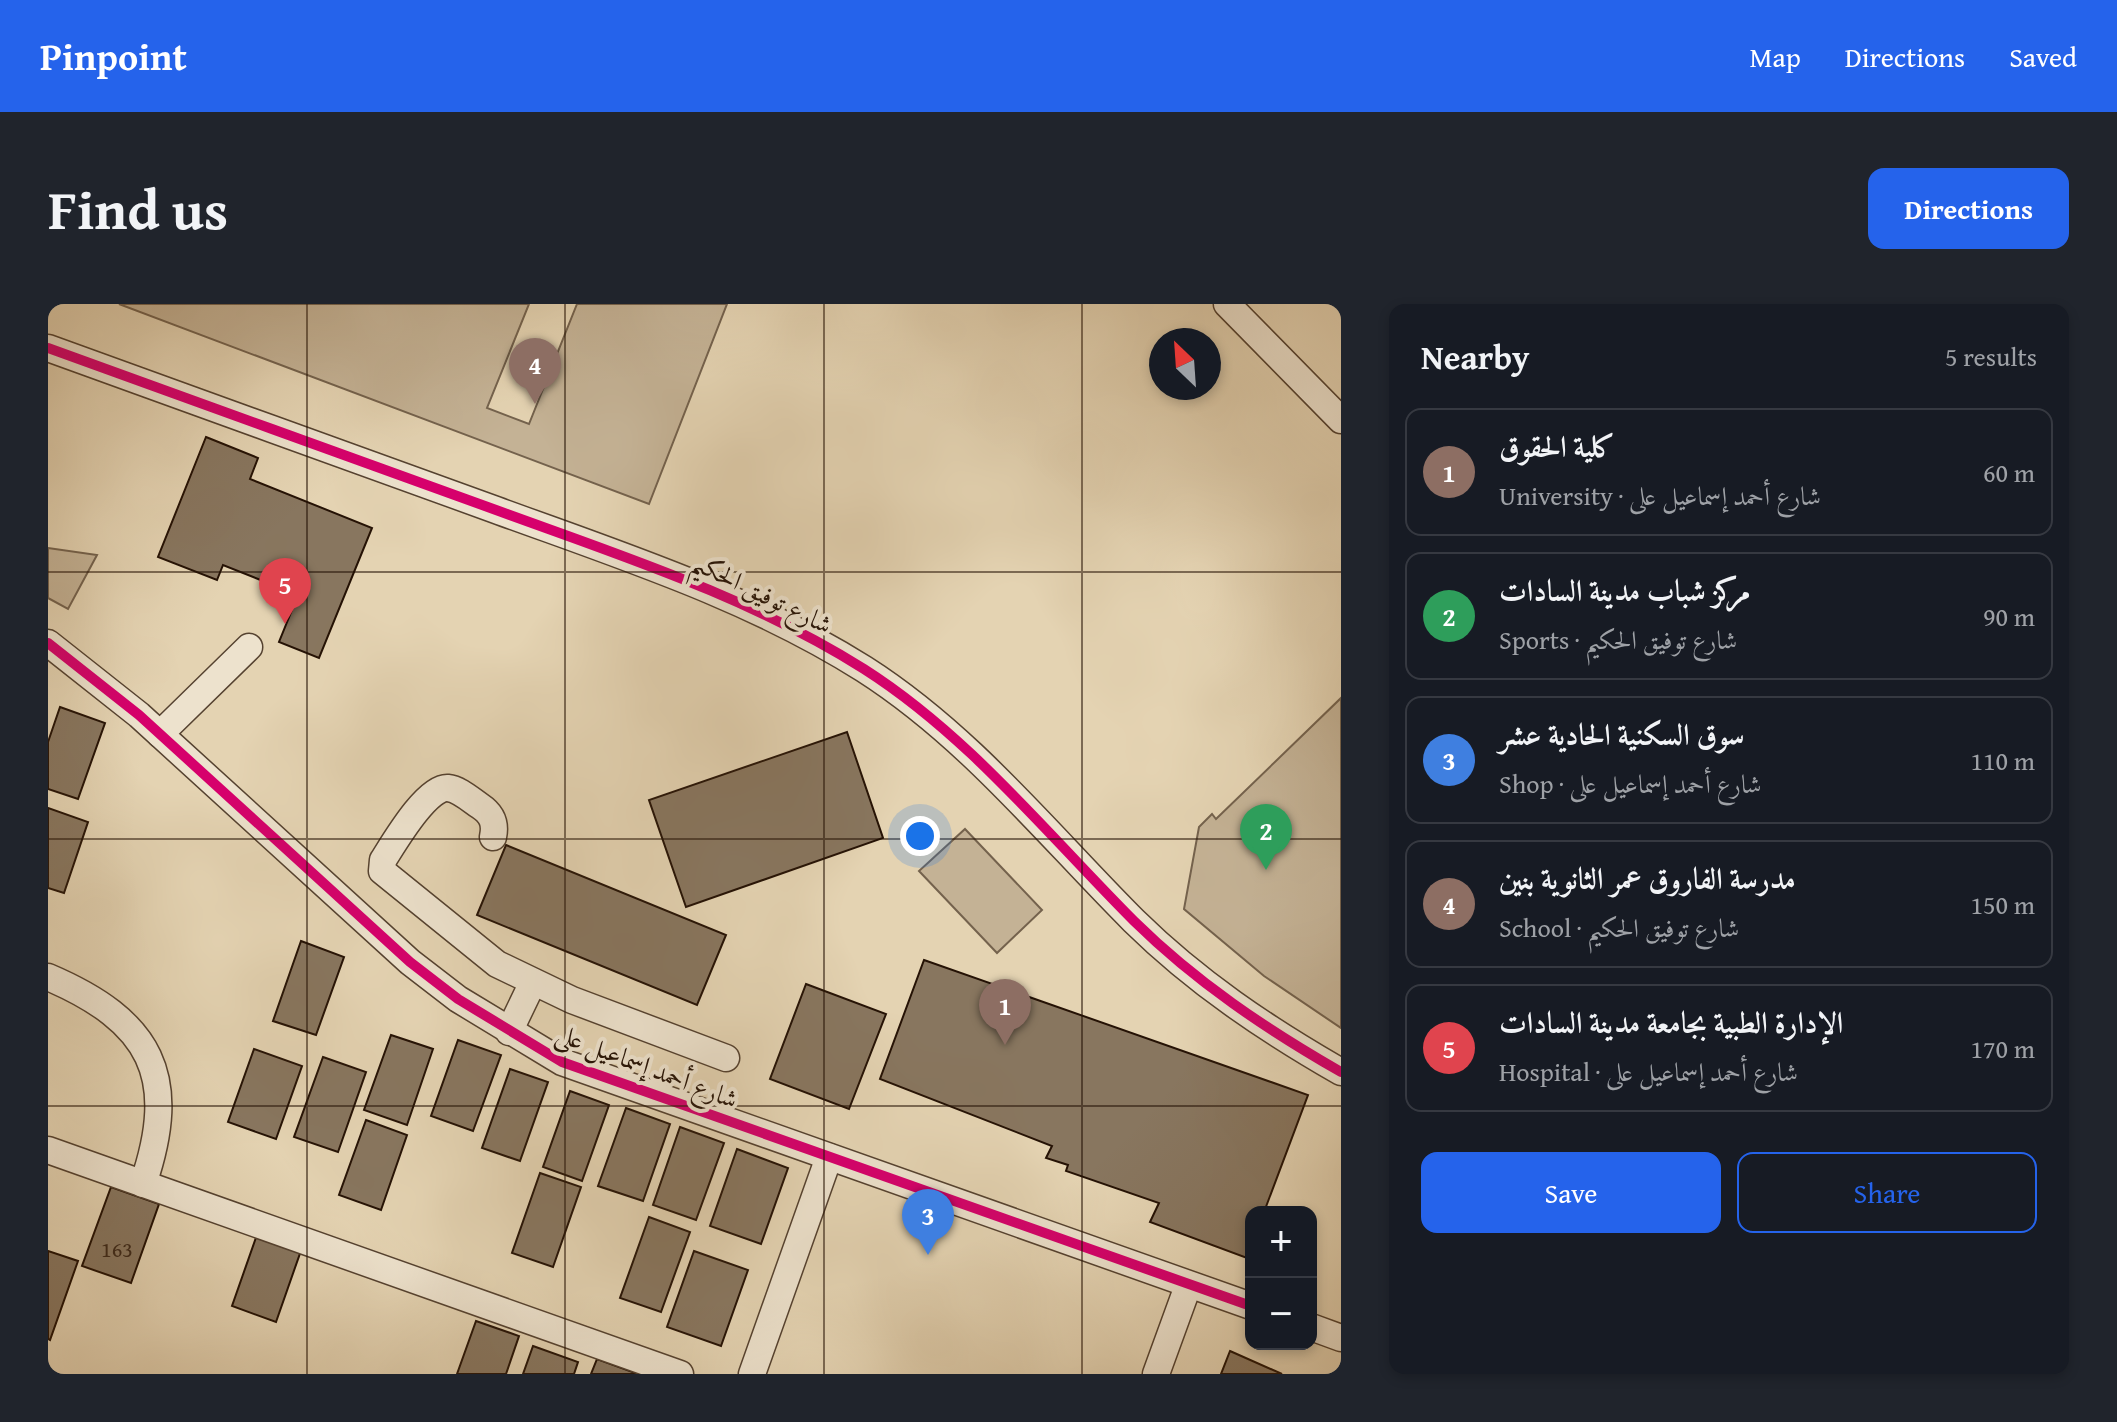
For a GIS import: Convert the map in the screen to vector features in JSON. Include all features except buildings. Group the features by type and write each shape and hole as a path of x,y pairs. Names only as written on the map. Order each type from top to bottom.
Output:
{"street":[{"path":"1227,304 1341,420"},
{"name":"شارع توفيق الحكيم","path":"48,348 685,578 790,626 864,669 940,724 1135,922 1189,969 1234,1008 1341,1072"},
{"name":"شارع أحمد إسماعيل على","path":"48,643 106,685 387,943 458,999 562,1062 1245,1304"},
{"path":"160,734 249,647"},
{"path":"493,837 494,822 485,809 453,789 441,788 430,795 381,867 385,875 497,964 533,982 726,1058"},
{"path":"48,977 107,1006 123,1020 147,1055 159,1097 160,1118 143,1184"},
{"path":"509,1032 533,982"},
{"path":"48,1150 680,1374"},
{"path":"752,1374 829,1157"},
{"path":"1156,1374 1188,1286"},
{"path":"1317,1329 1341,1338"}],"shaded area":[{"path":"119,304 529,304 487,408 529,424 577,304 727,304 649,504"},
{"path":"48,548 97,555 68,609 48,598"},
{"path":"1341,698 1341,1028 1264,976 1184,909 1199,827 1212,814 1216,819"},
{"path":"965,829 1042,910 997,953 919,871"}],"cycle path":[{"path":"48,348 638,562 731,599 821,643 902,695 973,755 1134,921 1182,964 1259,1021 1341,1072"},
{"path":"48,643 139,715 410,962 458,999 562,1062 1245,1304"}],"place":[{"name":"مدرسة الفاروق عمر الثانوية بنين","path":"535,404"},
{"name":"الإدارة الطبية بجامعة مدينة السادات","path":"285,624"},
{"name":"مركز شباب مدينة السادات","path":"1266,870"},
{"name":"كلية الحقوق","path":"1005,1045"},
{"name":"سوق السكنية الحادية عشر","path":"928,1255"}]}
